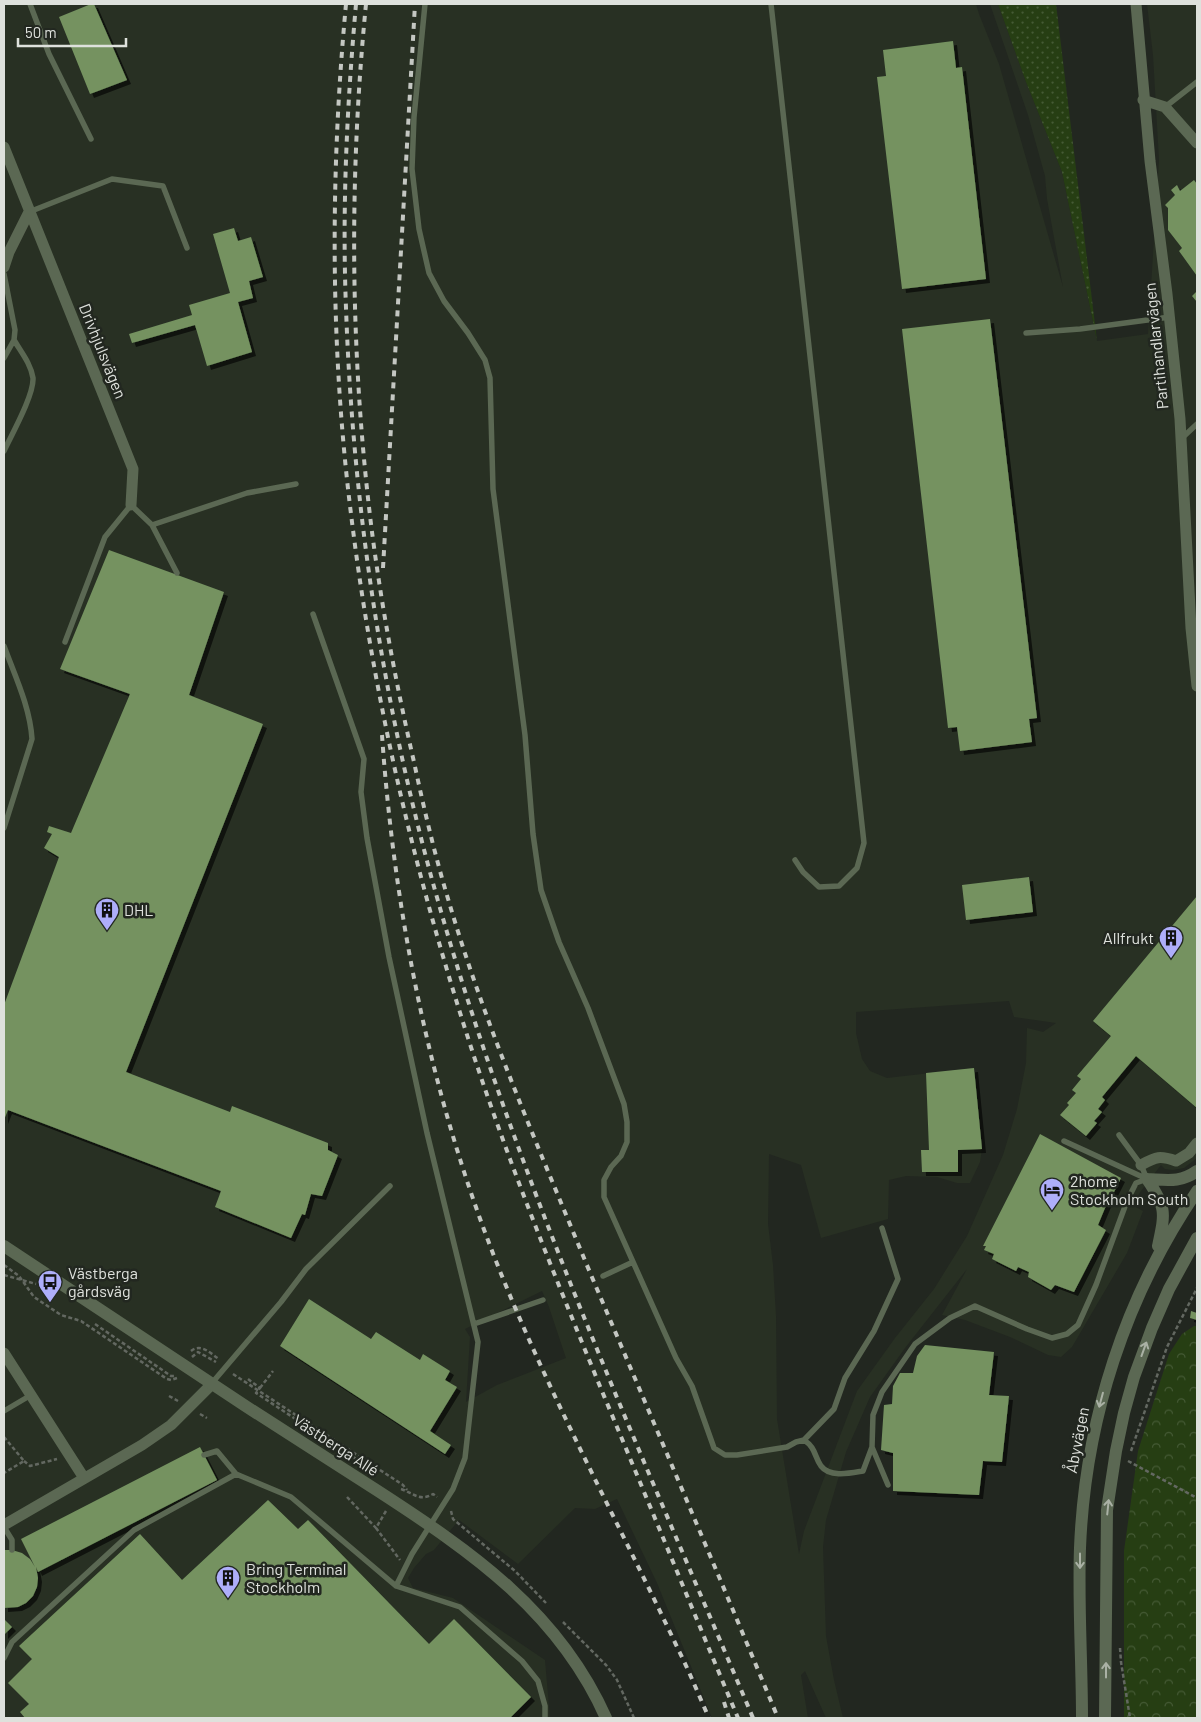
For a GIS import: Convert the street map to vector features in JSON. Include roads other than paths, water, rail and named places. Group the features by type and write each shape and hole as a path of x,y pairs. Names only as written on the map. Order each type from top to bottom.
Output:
{"street":[{"name":"Partihandlarvägen","path":"1136,4 1144,100 1170,317 1181,439 1191,628 1197,686"},
{"path":"1144,100 1165,107 1197,143"},
{"name":"Drivhjulsvägen","path":"4,147 133,469 131,505"},
{"path":"4,267 6,251 29,212"},
{"path":"1141,1165 1156,1157 1165,1157 1176,1161 1189,1153 1197,1142"},
{"path":"1147,1179 1173,1181 1183,1179 1197,1171"},
{"path":"1147,1179 1162,1202 1164,1211 1156,1260"},
{"name":"Åbyvägen","path":"1082,1718 1080,1548 1085,1483 1097,1416 1120,1336 1166,1240 1197,1191"},
{"path":"1106,1718 1108,1510 1116,1451 1134,1377 1152,1328 1169,1289 1197,1238"},
{"name":"Västberga Allé","path":"4,1246 212,1384 429,1524 500,1578 541,1618 580,1671 606,1718"},
{"path":"4,1353 84,1478"},
{"path":"4,1526 171,1425 212,1384"}],"lane":[{"path":"30,4 49,54 91,139"},
{"path":"425,4 414,117 412,169 419,229 429,273 444,301 485,360 490,378 493,489 525,735 533,834 540,890 559,942 588,1008 624,1104 627,1122 627,1142 621,1156 611,1167 604,1180 604,1197 676,1358 692,1386 714,1448 725,1455 736,1455 787,1447 804,1440 834,1409 845,1378 874,1331 898,1280 882,1228"},
{"path":"771,4 864,843 857,868 839,886 819,887 803,872 795,860"},
{"path":"1165,107 1197,82"},
{"path":"29,212 112,179 163,186 187,248"},
{"path":"4,274 15,330 14,340 4,358"},
{"path":"1026,334 1170,317"},
{"path":"4,451 32,389 33,378 29,364 14,340"},
{"path":"1181,439 1197,424"},
{"path":"152,525 247,493 296,484"},
{"path":"65,642 105,537 131,505 152,525 177,573"},
{"path":"313,614 364,759 362,801 389,957 427,1134 478,1342 465,1458 453,1489 429,1524 396,1586"},
{"path":"4,646 27,708 32,739 4,828"},
{"path":"1118,1135 1141,1165 1147,1179"},
{"path":"1064,1141 1147,1179"},
{"path":"804,1440 812,1445 822,1467 833,1472 845,1474 863,1471 872,1447 873,1415 882,1392 915,1344 950,1318 975,1306 1052,1338 1067,1334 1078,1324 1092,1293 1126,1201 1136,1183 1147,1179"},
{"path":"212,1384 281,1302 306,1269 390,1186"},
{"path":"603,1276 633,1262"},
{"path":"474,1324 544,1300"},
{"path":"4,1411 31,1395"},
{"path":"872,1447 888,1485"},
{"path":"204,1455 217,1451 236,1474 291,1497 396,1586 460,1607 522,1661 538,1681 545,1706 546,1718"},
{"path":"4,1658 12,1642 134,1530 236,1474"},
{"path":"4,1526 12,1540 12,1550"}],"railway":[{"path":"346,4 337,133 335,198 336,328 340,393 352,522 361,585 383,711 410,835 443,958 477,1067 529,1209 604,1396 738,1718"},
{"path":"356,4 350,80 345,194 345,270 350,384 364,536 375,611 387,686 420,835 472,1012 506,1114 544,1216 584,1318 753,1718"},
{"path":"366,4 360,69 354,264 359,394 364,459 384,614 407,733 434,850 463,948 495,1039 586,1263 778,1718"},
{"path":"383,568 415,4"},
{"path":"382,735 388,805 408,944 421,1013 457,1149 479,1215 524,1328 589,1468 683,1659 709,1718"},
{"path":"724,1702 729,1718"}],"place":[{"name":"DHL","path":"107,931"},
{"name":"Allfrukt","path":"1171,959"},
{"name":"2home Stockholm South","path":"1052,1211"},
{"name":"Västberga gårdsväg","path":"50,1303"},
{"name":"Bring Terminal Stockholm","path":"228,1599"}]}
